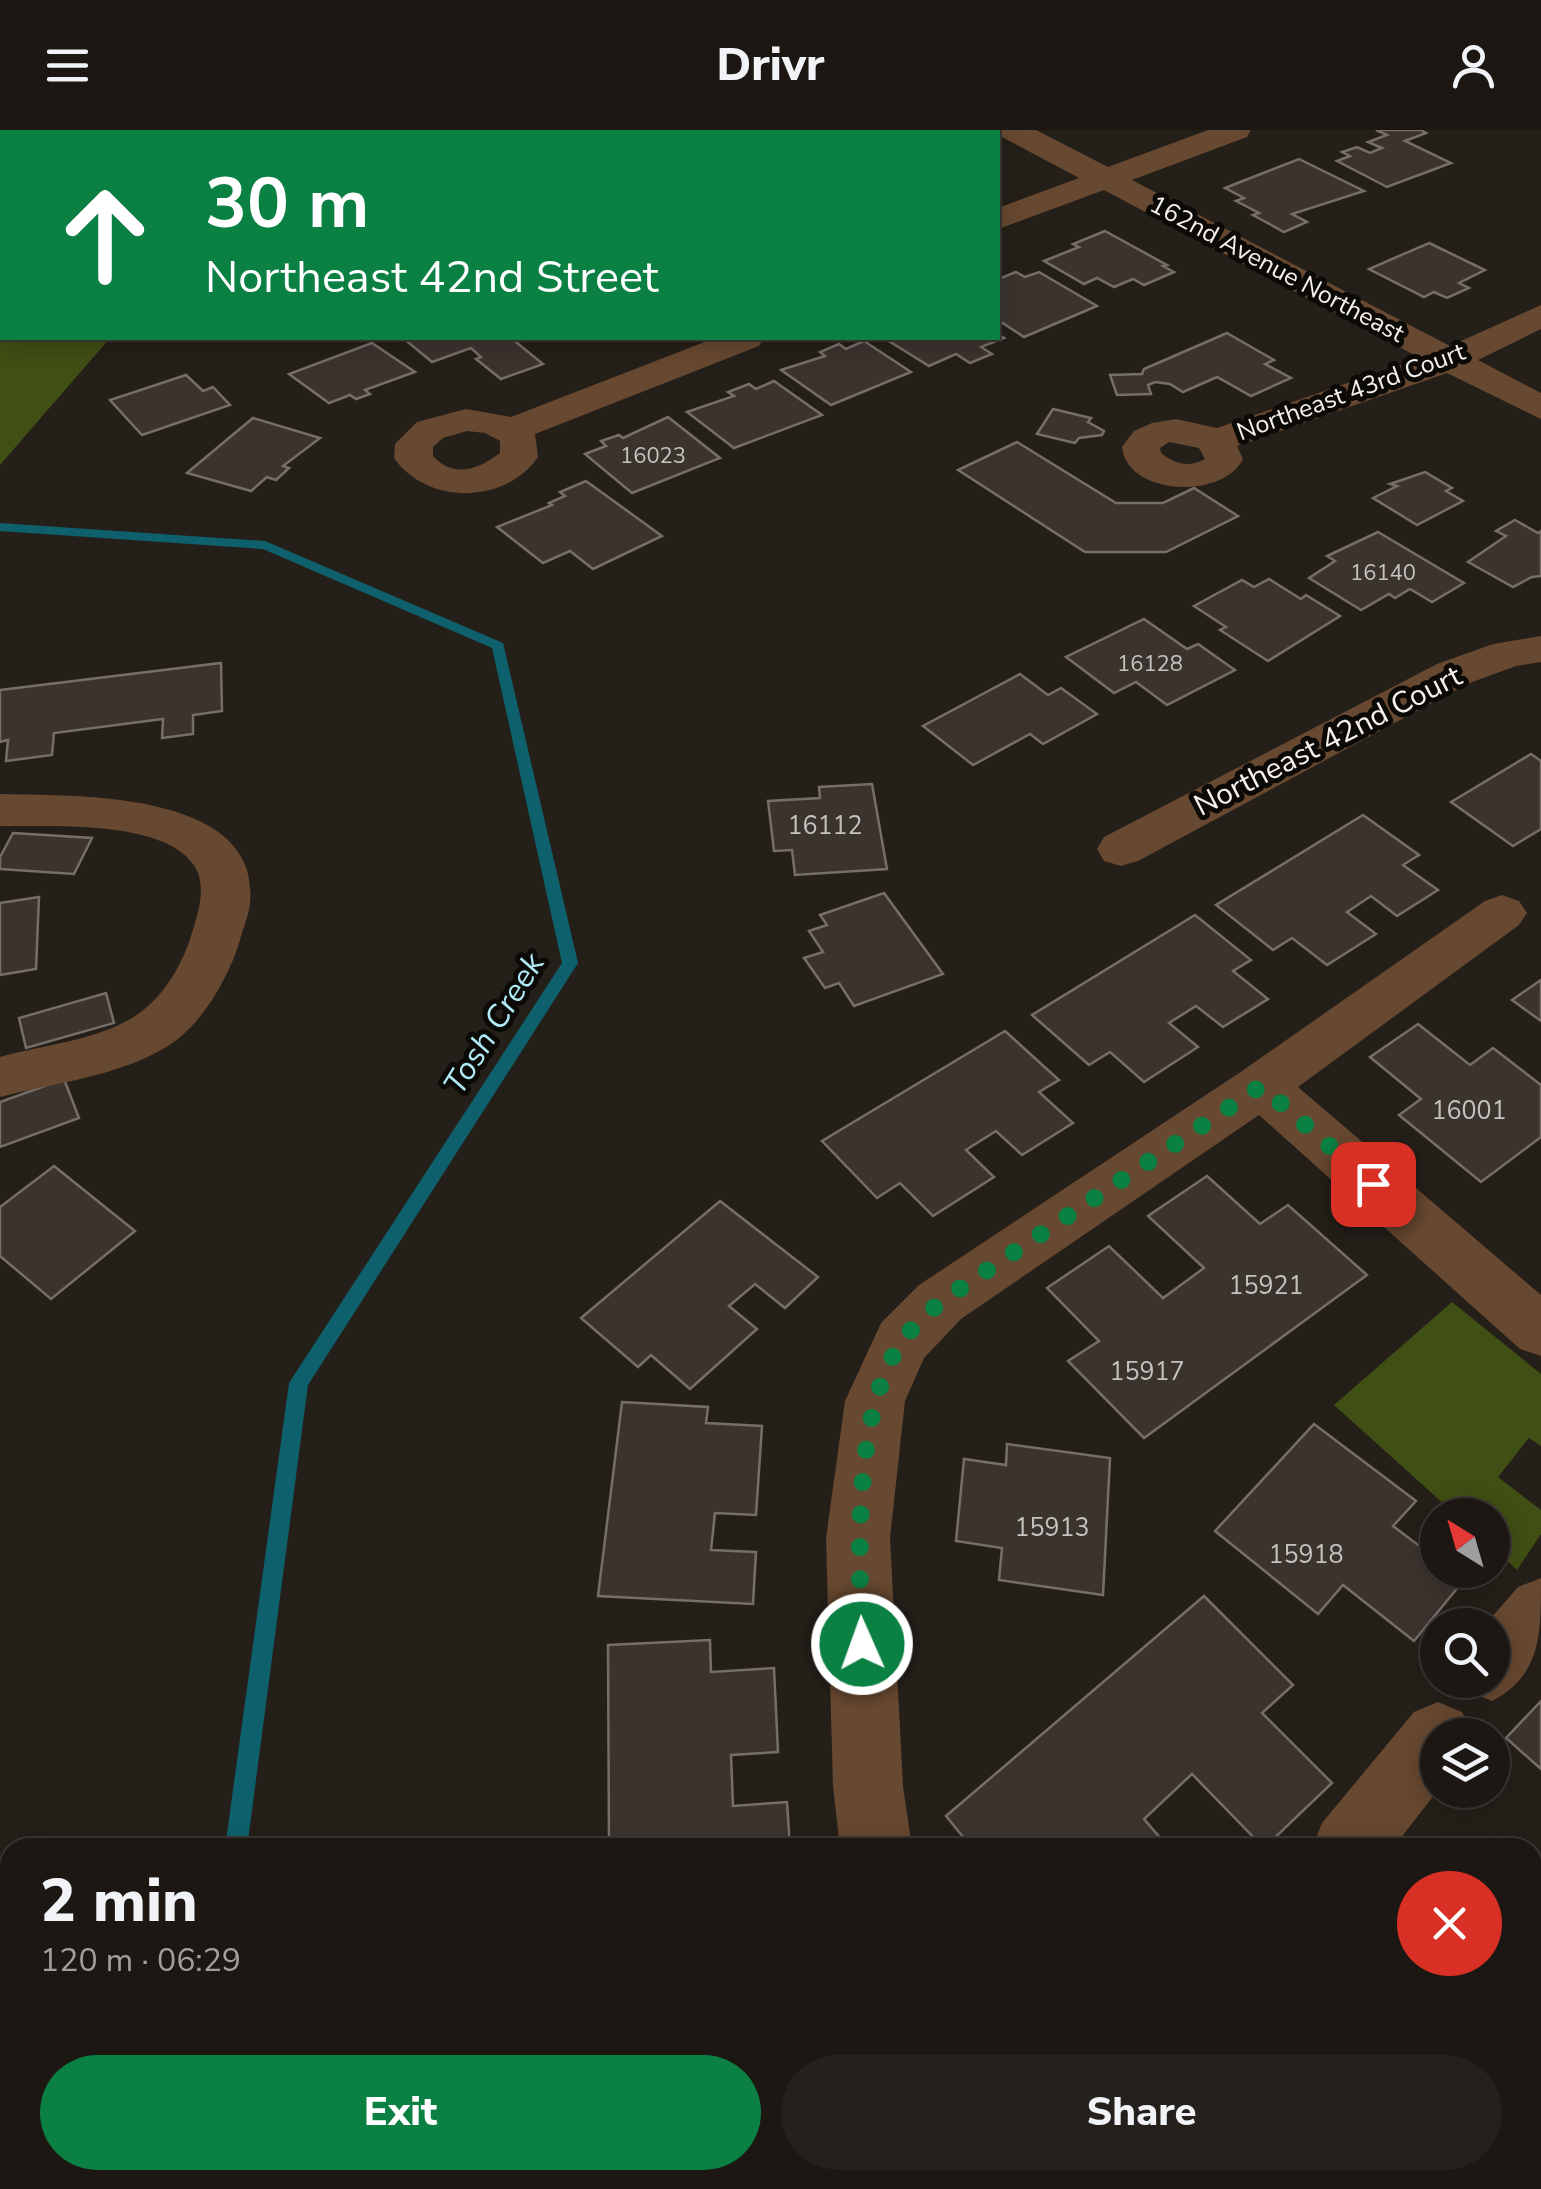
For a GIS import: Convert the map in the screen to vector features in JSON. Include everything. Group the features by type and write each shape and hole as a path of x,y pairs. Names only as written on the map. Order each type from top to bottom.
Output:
{"street":[{"name":"162nd Avenue Northeast","path":"1013,130 1541,408"},
{"path":"1000,218 1236,130"},
{"name":"Northeast 43rd Court","path":"1215,441 1450,360 1541,316"},
{"path":"511,430 741,340"},
{"name":"Northeast 42nd Court","path":"1121,849 1452,674 1508,654 1541,649"},
{"path":"0,810 140,816 184,830 208,844 222,874 225,904 215,942 198,979 175,1011 142,1037 0,1077"},
{"path":"875,1838 868,1786 858,1538 875,1401 902,1341 940,1302 1261,1086 1502,914"},
{"path":"1261,1086 1541,1331"},
{"path":"1510,1646 1541,1609"},
{"path":"1452,1718 1469,1698"},
{"path":"1355,1838 1420,1758"}],"green space":[{"path":"0,340 108,340 0,465"},
{"path":"1452,1302 1541,1374 1541,1446 1529,1438 1498,1477 1541,1510 1541,1534 1517,1570 1510,1564 1510,1498 1437,1498 1334,1405"}],"building":[{"path":"1376,130 1421,130 1426,133 1405,141 1451,163 1387,187 1337,161 1350,156 1342,152 1357,147 1370,153 1382,148 1368,142 1387,135"},
{"path":"1299,159 1364,191 1292,214 1307,222 1284,232 1253,215 1259,213 1236,201 1244,198 1225,188"},
{"path":"1105,231 1174,272 1144,285 1133,279 1114,287 1097,278 1084,284 1044,261"},
{"path":"1429,243 1485,270 1459,283 1469,288 1447,298 1434,292 1424,297 1369,269"},
{"path":"1016,272 1025,277 1039,272 1097,306 1024,337 1000,321 1000,278"},
{"path":"1227,333 1274,360 1265,364 1291,378 1251,396 1217,377 1183,392 1170,384 1155,382 1148,385 1151,394 1117,395 1110,375 1142,374 1144,369"},
{"path":"405,340 513,340 543,364 501,379 476,359 481,357 471,348 432,362"},
{"path":"887,340 999,340 981,347 992,354 970,363 956,354 929,366"},
{"path":"864,341 911,372 831,405 781,370 825,356 820,352 839,344 846,349"},
{"path":"372,343 415,372 365,390 370,394 356,399 350,395 329,403 289,374"},
{"path":"186,375 203,391 213,387 230,405 142,435 110,400"},
{"path":"774,381 822,415 734,448 687,412 734,396 728,392 749,384 756,389"},
{"path":"1053,409 1091,418 1088,422 1104,431 1102,435 1079,438 1075,443 1037,434"},
{"path":"668,417 720,458 632,493 585,454 606,446 601,441 619,435 623,438"},
{"path":"253,418 320,438 283,466 289,468 276,480 267,477 251,491 187,473"},
{"path":"1017,442 1116,503 1163,503 1194,488 1238,516 1166,552 1085,552 958,470"},
{"path":"1425,472 1452,488 1446,491 1463,501 1417,525 1373,498 1397,486 1390,484"},
{"path":"586,481 662,536 593,569 570,551 543,563 497,527 552,505 549,503 565,496 560,492"},
{"path":"1515,520 1538,533 1541,531 1541,576 1513,587 1468,562 1506,536 1496,531"},
{"path":"1378,532 1464,583 1432,602 1410,589 1395,598 1389,594 1361,610 1309,578 1335,561 1327,556"},
{"path":"1269,579 1340,616 1268,661 1220,630 1226,627 1194,606 1242,580 1254,587"},
{"path":"1144,619 1187,649 1198,644 1235,670 1167,705 1136,682 1114,693 1066,657"},
{"path":"221,663 222,711 193,715 193,734 162,738 163,719 54,733 52,755 6,761 8,740 0,742 0,690"},
{"path":"1020,674 1048,695 1061,688 1097,714 1043,744 1030,734 973,765 923,726"},
{"path":"1531,754 1541,761 1541,829 1513,846 1451,802"},
{"path":"872,784 887,869 795,875 792,850 774,851 768,801 820,798 819,787"},
{"path":"1363,815 1419,855 1403,865 1438,890 1397,916 1371,896 1347,912 1376,934 1327,965 1292,938 1273,950 1216,905"},
{"path":"13,833 92,838 74,874 0,869 0,857"},
{"path":"884,893 943,974 854,1006 839,983 825,988 804,958 823,952 809,931 827,925 820,915"},
{"path":"39,897 36,969 0,975 0,903"},
{"path":"1195,915 1251,960 1233,971 1268,999 1223,1027 1196,1006 1169,1023 1198,1047 1144,1082 1110,1052 1089,1065 1032,1015"},
{"path":"1541,980 1541,1021 1512,1000"},
{"path":"106,993 114,1023 26,1048 19,1018"},
{"path":"1418,1024 1470,1065 1493,1048 1541,1085 1541,1137 1481,1182 1399,1115 1421,1099 1370,1057"},
{"path":"1005,1031 1059,1080 1039,1092 1073,1123 1022,1155 996,1131 966,1150 994,1177 933,1216 900,1183 877,1198 822,1141"},
{"path":"64,1079 79,1118 0,1147 0,1102"},
{"path":"54,1166 135,1231 51,1299 0,1256 0,1207"},
{"path":"1207,1176 1260,1224 1288,1205 1367,1275 1144,1438 1068,1361 1099,1341 1047,1288 1109,1246 1163,1298 1204,1268 1148,1216"},
{"path":"720,1201 818,1277 785,1308 755,1284 729,1306 757,1329 690,1389 651,1355 638,1367 581,1318"},
{"path":"622,1402 708,1407 706,1423 762,1426 756,1515 715,1513 711,1550 756,1552 753,1604 598,1596"},
{"path":"1314,1424 1416,1501 1393,1526 1420,1546 1420,1588 1457,1588 1441,1608 1420,1608 1420,1634 1414,1641 1343,1585 1318,1614 1215,1531"},
{"path":"1007,1444 1110,1458 1103,1595 999,1580 1002,1548 956,1541 964,1459 1006,1465"},
{"path":"1204,1596 1293,1685 1262,1713 1332,1783 1274,1838 1254,1838 1192,1774 1144,1819 1160,1838 964,1838 946,1816"},
{"path":"710,1640 711,1672 774,1668 778,1752 731,1755 733,1806 787,1802 789,1838 609,1838 608,1645"},
{"path":"1541,1701 1541,1769 1510,1742 1510,1734"}],"waterway":[{"name":"Tosh Creek","path":"0,527 265,545 498,646 570,963 299,1383 237,1838"}],"route":[{"path":"862,1644 858,1538 875,1401 902,1341 940,1302 1261,1086 1373,1184"}]}
